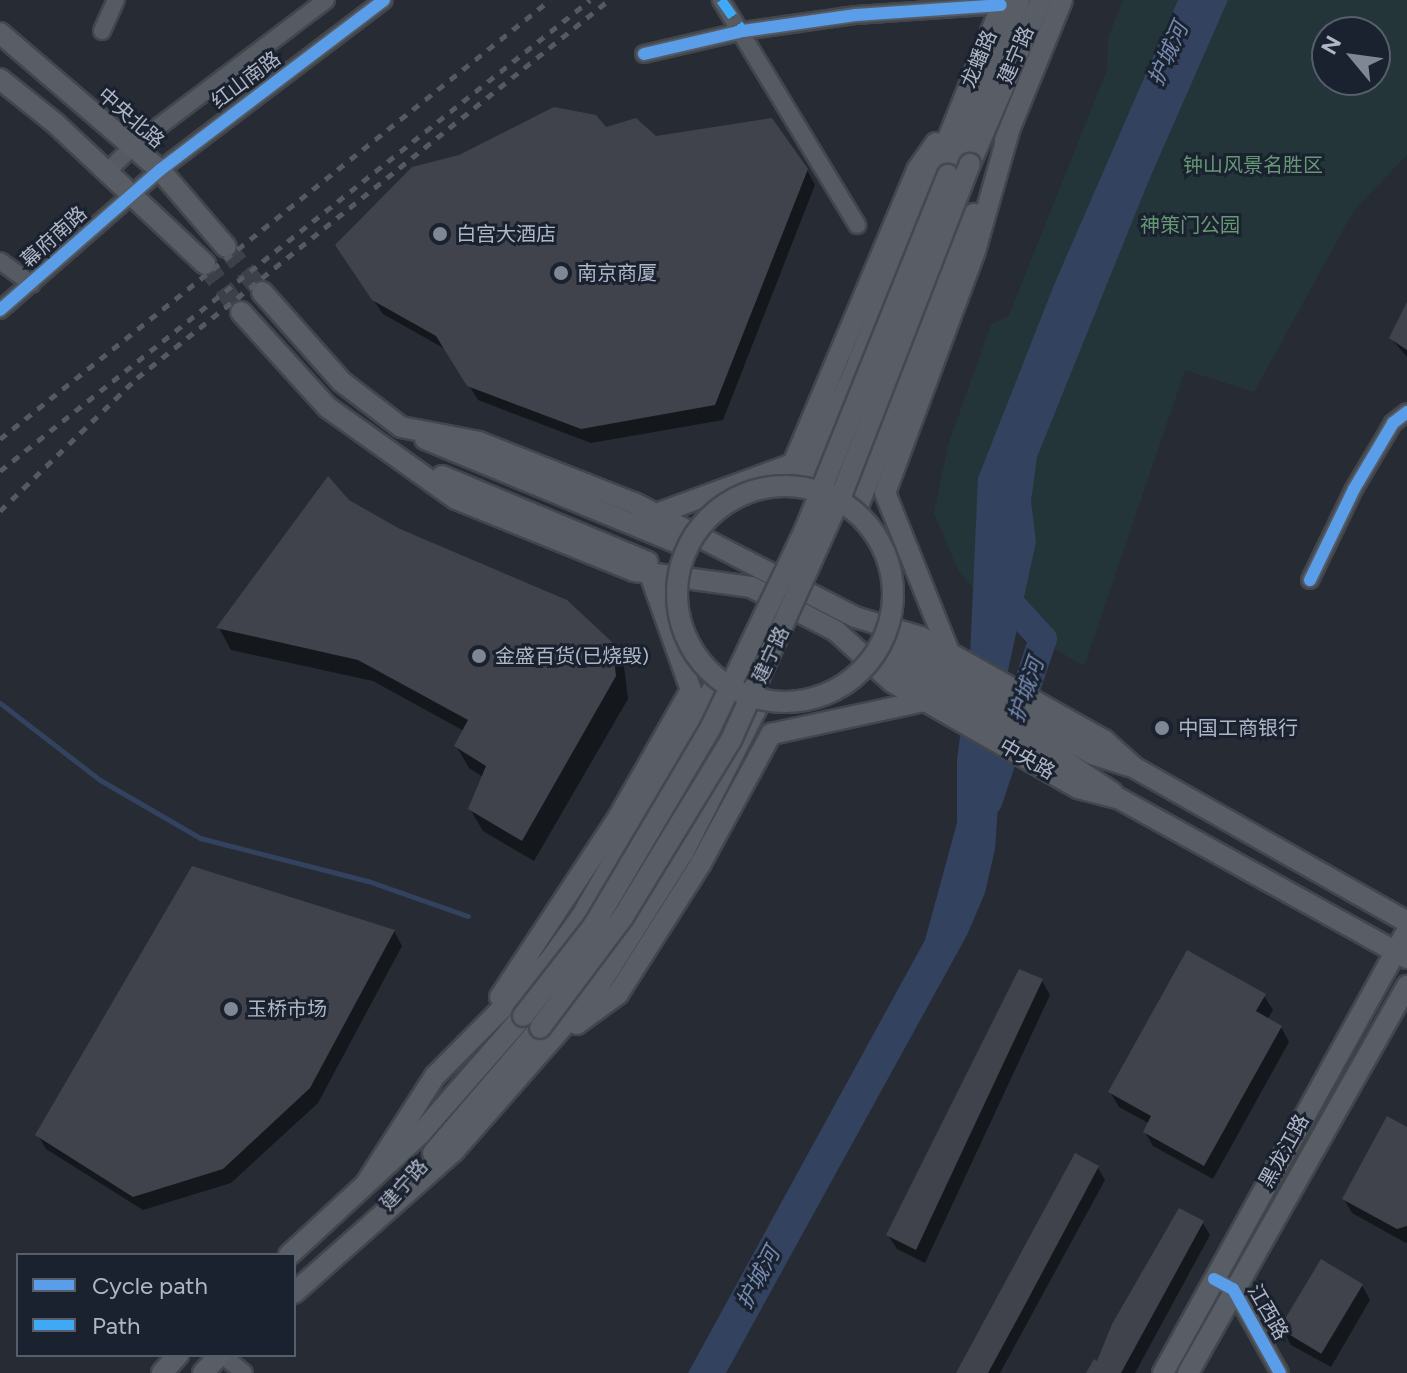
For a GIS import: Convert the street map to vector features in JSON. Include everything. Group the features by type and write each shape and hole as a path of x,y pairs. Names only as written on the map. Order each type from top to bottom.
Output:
{"main road":[{"path":"856,511 1062,0"},
{"name":"龙蟠路","path":"954,118 1020,3"},
{"name":"建宁路","path":"296,1291 365,1231 539,1028 623,917 731,740 843,491 1020,3"},
{"name":"中央北路","path":"0,33 160,170 226,247"},
{"path":"0,79 133,193 205,264"},
{"path":"801,486 853,375 954,118"},
{"path":"659,513 793,464 917,170 954,118"},
{"path":"949,652 885,493 975,251 1009,131"},
{"path":"262,292 342,382 401,427 532,488 687,547"},
{"path":"241,312 327,407 456,499 587,555 650,574 691,690 618,818 485,1021"},
{"path":"401,427 479,442 659,513 855,617 921,637 986,674 1049,740 1120,799 1402,955"},
{"path":"391,451 524,512 678,574"},
{"path":"801,486 830,495 856,511 878,537 891,569 893,603 880,645 854,678 825,695 793,703 761,700 718,680 697,659 683,633 678,574 687,547 707,519 734,498 767,487 801,486"},
{"name":"中央路","path":"650,574 704,576 751,587 836,631 892,682 961,722 1049,740"},
{"path":"880,645 1049,740 1135,768 1407,922"},
{"path":"485,1021 550,960 634,833 718,680"},
{"path":"539,1028 600,984 705,814 761,700"},
{"path":"539,1028 618,994 701,863 771,734 923,701"},
{"name":"黑龙江路","path":"1163,1373 1402,955 1407,931"},
{"name":"黑龙江路","path":"1188,1373 1407,986"},
{"name":"建宁路","path":"367,1182 435,1076 485,1021"},
{"name":"建宁路","path":"367,1182 539,1028"},
{"path":"291,1253 367,1182"},
{"path":"162,1373 176,1357"},
{"path":"203,1373 219,1357"}],"street":[{"path":"102,31 116,0"},
{"path":"108,171 133,146 326,0"},
{"name":"红山南路","path":"133,193 384,0"},
{"path":"721,0 743,31 857,225"},
{"path":"644,54 743,31 886,12 1020,3"},
{"name":"幕府南路","path":"0,310 133,193"},
{"path":"0,261 32,284"},
{"path":"1310,580 1354,489 1393,423 1407,412"},
{"name":"江西路","path":"1214,1279 1233,1289 1280,1373"},
{"path":"224,1357 244,1373"}],"green space":[{"name":"神策门公园","path":"1123,0 1407,0 1407,155 1354,210 1254,392 1185,370 1084,666 1045,643 1035,644 1030,633 980,596 958,570 934,513 948,445 991,325 1009,315 1107,70 1108,38"}],"water":[{"path":"1178,0 1228,0 1149,180 1037,457 1031,501 1036,542 1007,675 995,849 985,893 967,935 726,1373 688,1373 925,940 957,823 957,760 970,657 978,478 1054,285"}],"building":[{"name":"南京商厦","path":"554,107 596,115 606,127 636,118 656,136 772,118 808,169 715,405 581,429 467,386 436,336 372,300 335,245 412,167 459,155"},
{"path":"1407,302 1407,350 1389,338"},
{"name":"金盛百货(已烧毁)","path":"328,476 349,500 400,529 567,600 612,642 616,676 522,841 468,809 486,766 454,746 468,720 358,660 216,628"},
{"name":"玉桥市场","path":"192,866 395,930 310,1088 223,1169 133,1197 35,1135"},
{"path":"1187,950 1266,994 1256,1011 1282,1026 1204,1166 1143,1132 1151,1116 1108,1092"},
{"path":"1019,969 1043,979 916,1250 886,1235"},
{"path":"1387,1116 1407,1127 1407,1226 1397,1229 1342,1199"},
{"path":"1075,1153 1099,1166 1026,1303 988,1373 956,1373"},
{"path":"1179,1208 1204,1221 1121,1373 1086,1373 1094,1359 1097,1361 1112,1324"},
{"path":"1321,1259 1363,1284 1321,1354 1279,1328"}],"waterway":[{"name":"护城河","path":"988,802 1043,639 996,588"},
{"path":"0,703 100,780 200,838 368,881 468,916"}],"tunnel":[{"path":"226,247 262,292"},
{"path":"205,264 241,312"}],"railway":[{"path":"0,439 550,0"},
{"path":"0,471 590,0"},
{"path":"0,511 137,378 609,0"}],"marked path":[{"path":"721,0 743,31"}],"cycle path":[{"path":"0,310 160,170 384,0"},
{"path":"644,54 743,31 856,15 1001,5"},
{"path":"1310,580 1354,489 1393,423 1407,412"},
{"path":"1214,1279 1233,1289 1280,1373"}],"place":[{"name":"白宫大酒店","path":"440,234"},
{"name":"南京商厦","path":"561,273"},
{"name":"金盛百货(已烧毁)","path":"479,656"},
{"name":"中国工商银行","path":"1162,728"},
{"name":"玉桥市场","path":"231,1009"}],"park label":[{"name":"钟山风景名胜区","path":"1253,165"}]}
